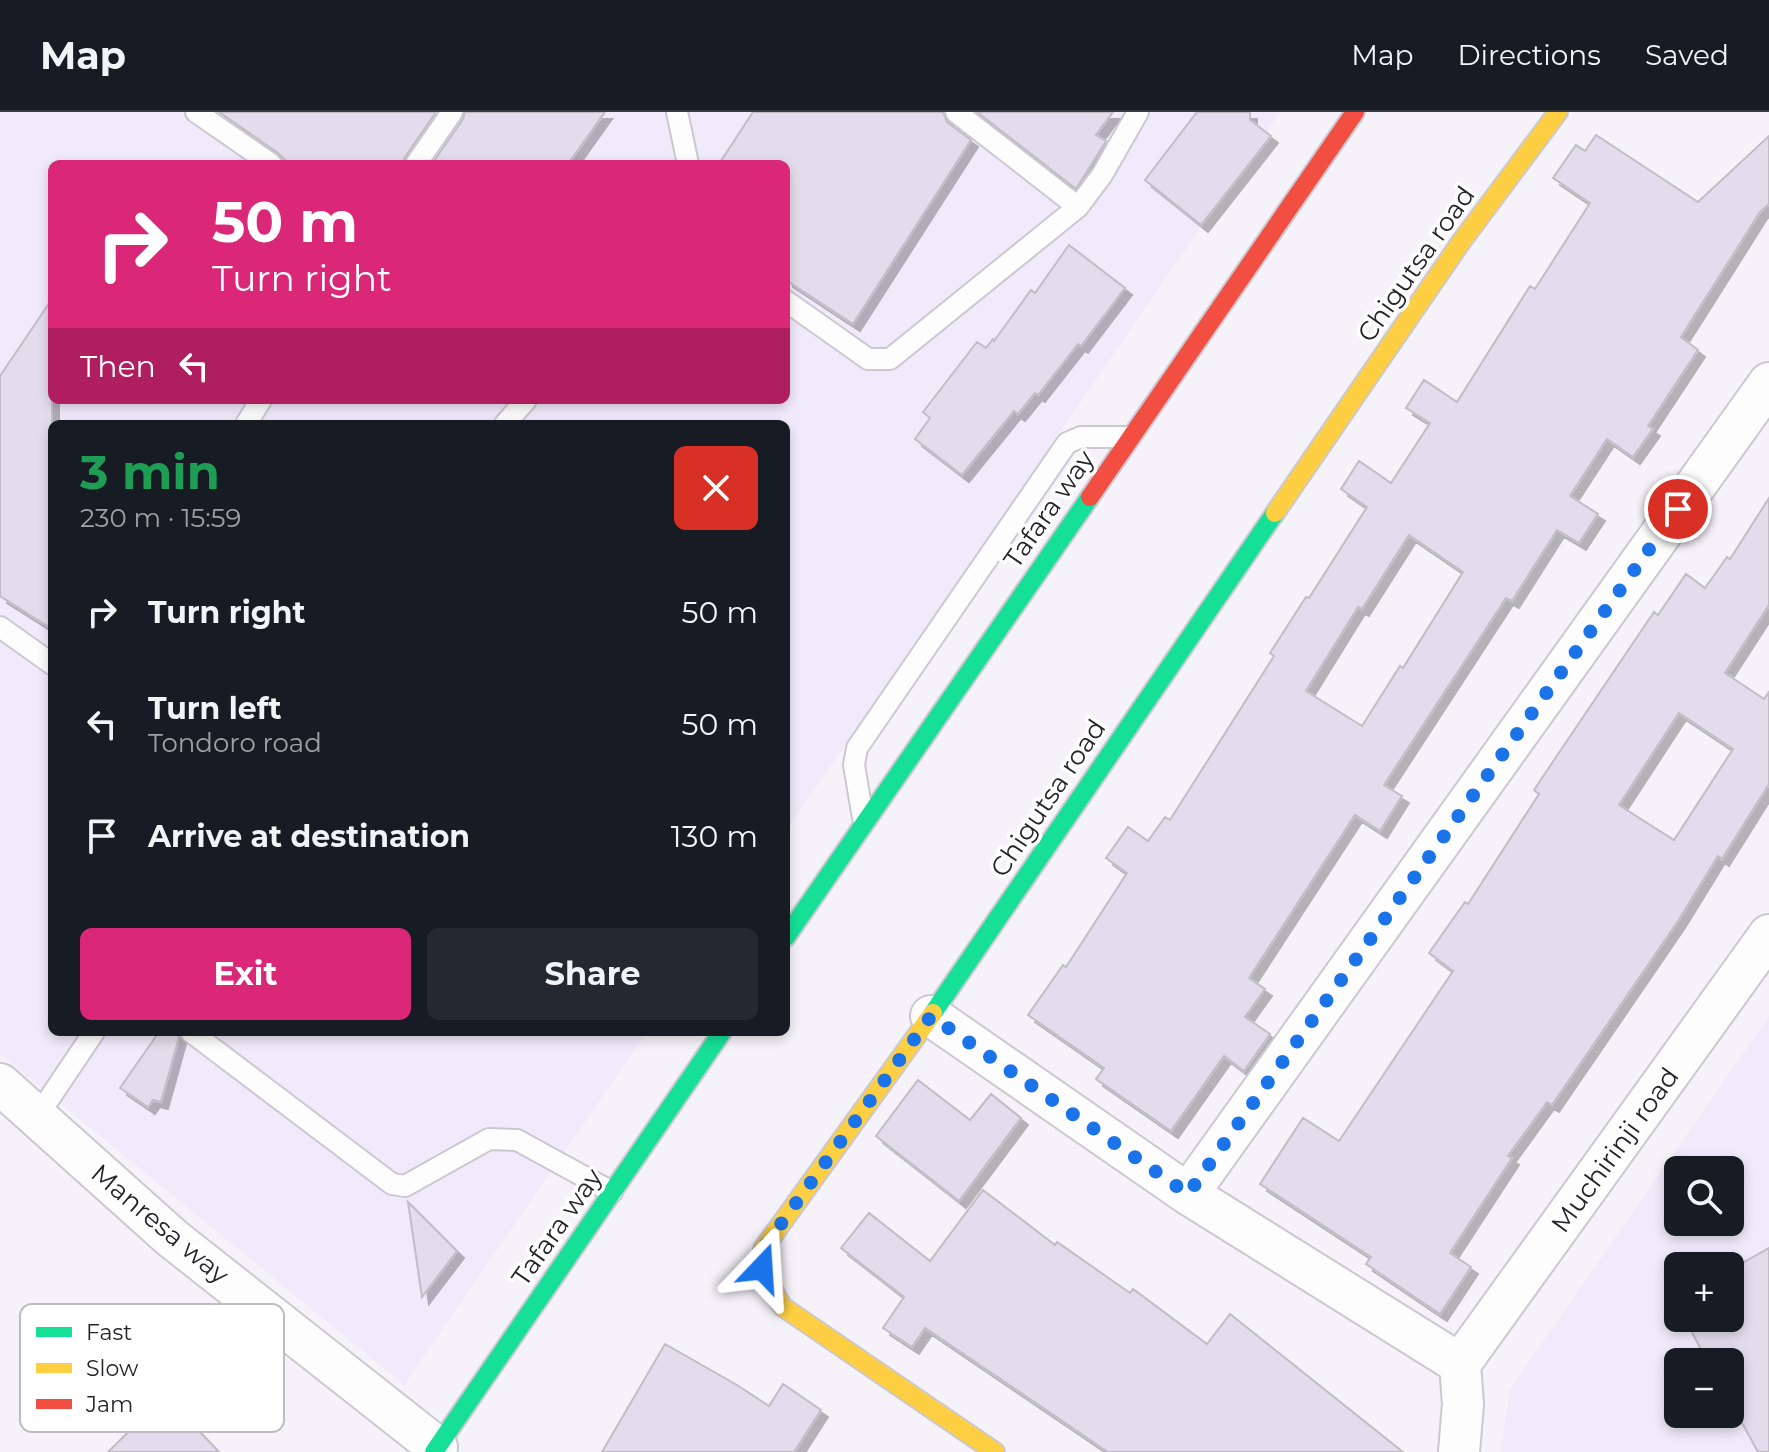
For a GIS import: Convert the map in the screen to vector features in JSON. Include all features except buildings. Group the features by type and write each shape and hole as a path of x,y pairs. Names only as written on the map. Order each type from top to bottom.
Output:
{"street":[{"name":"Tafara way","path":"790,931 1355,112"},
{"name":"Chigutsa road","path":"995,1452 783,1307 769,1288 762,1268 763,1249 931,1016 1461,242 1558,112"},
{"path":"1188,1194 1769,383"},
{"name":"Muchirinji road","path":"1460,1364 1769,935"},
{"path":"931,1016 1188,1194 1460,1364 1463,1404 1459,1452"},
{"name":"Tafara way","path":"435,1449 719,1036"},
{"name":"Manresa way","path":"0,1084 172,1238 254,1304"},
{"name":"Manresa way","path":"284,1328 435,1449"}],"lane":[{"path":"196,112 265,160"},
{"path":"419,160 452,112"},
{"path":"677,112 687,160"},
{"path":"956,112 1078,207"},
{"path":"790,304 868,359 890,359 1078,207 1102,175 1138,112"},
{"path":"508,420 522,404"},
{"path":"864,822 854,765 857,748 1049,468 1067,443 1081,437 1130,437"},
{"path":"0,627 48,661"},
{"path":"37,1117 91,1036"},
{"path":"196,1036 392,1184 405,1186 489,1139 502,1138 517,1140 612,1192"}],"shaded area":[{"path":"0,112 1280,112 790,825 790,420 48,420 48,1036 644,1036 404,1385 0,1054"},
{"path":"1769,1016 1769,1452 1501,1452 1510,1389 1664,1167 1664,1236 1744,1236 1744,1156 1672,1156"}],"traffic: fast":[{"path":"790,931 1090,497"},
{"path":"933,1013 1275,513"},
{"path":"434,1452 719,1036"}],"traffic: slow":[{"path":"1275,513 1461,242 1558,112"},
{"path":"933,1013 763,1249 764,1265 771,1287 783,1307 995,1452"}],"traffic: jam":[{"path":"1090,497 1355,112"}],"route":[{"path":"762,1268 763,1249 931,1016 1188,1194 1678,509"}]}
